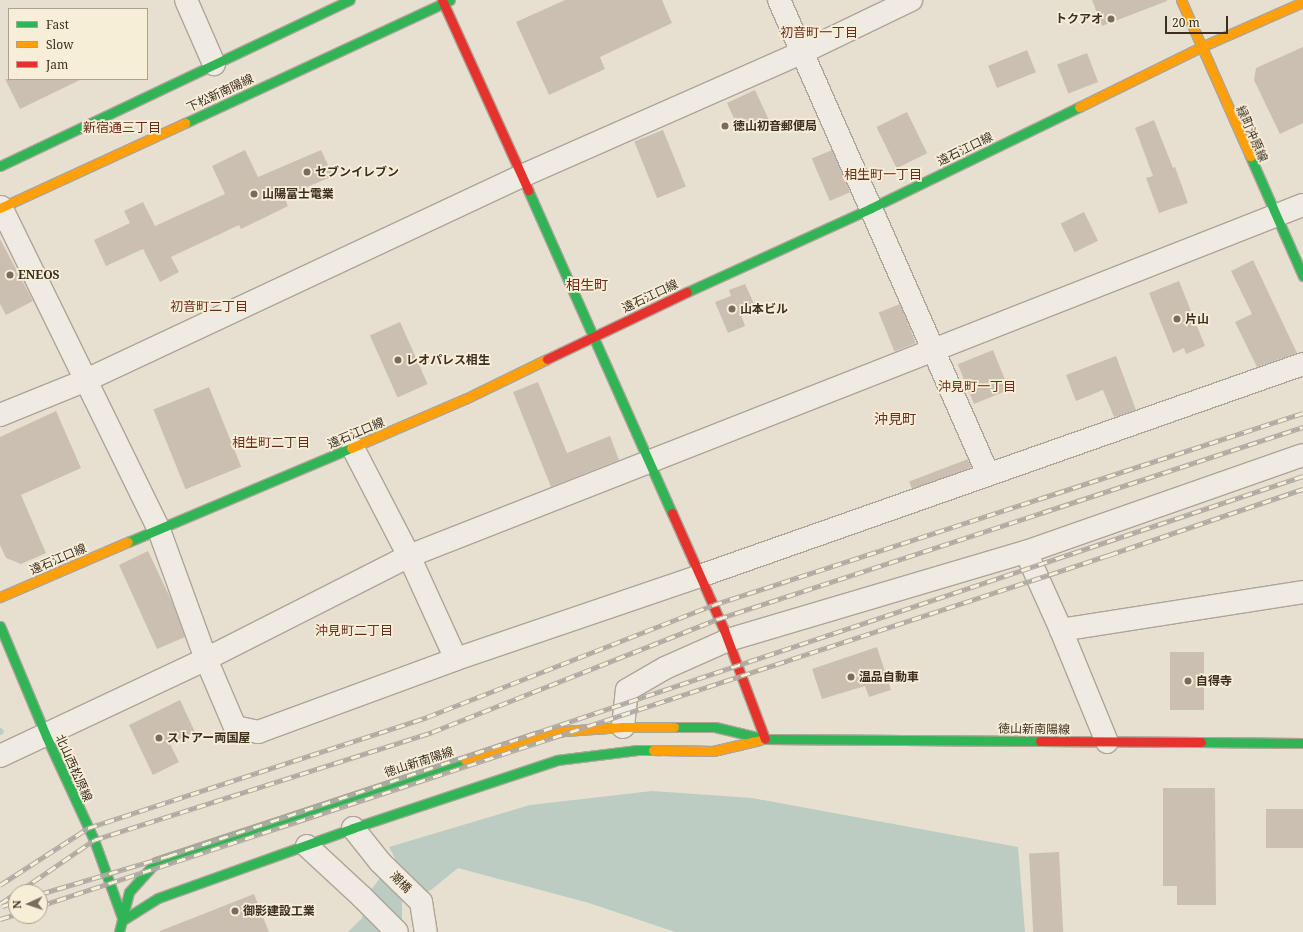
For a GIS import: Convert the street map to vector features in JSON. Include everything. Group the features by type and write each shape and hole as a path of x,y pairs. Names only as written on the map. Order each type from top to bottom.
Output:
{"street":[{"path":"186,0 214,64"},
{"path":"0,166 350,0"},
{"path":"779,0 988,474"},
{"path":"0,415 84,382 522,176 803,52 911,0"},
{"name":"緑町沖原線","path":"1181,0 1303,276"},
{"path":"445,1 728,640 765,739"},
{"name":"下松新南陽線","path":"0,207 445,1"},
{"name":"遠石江口線","path":"0,597 353,448 465,399 594,335 871,208 1201,47 1303,2"},
{"path":"2,753 46,736 206,659 409,556 1303,205"},
{"path":"0,207 84,382 158,530 206,659 235,727 258,732 456,659 700,576 1303,364"},
{"path":"353,448 409,556 456,659"},
{"path":"623,727 628,690 665,668 728,640 1026,552 1303,455"},
{"path":"1026,552 1061,630 1107,742"},
{"path":"1061,630 1303,592"},
{"name":"北山西松原線","path":"0,626 46,736 94,840 123,920"},
{"name":"徳山新南陽線","path":"119,932 129,892 156,862 536,736 564,731 623,727 715,727 765,739 1303,742"},
{"name":"徳山新南陽線","path":"123,920 158,898 354,828 557,760 637,750 713,751 765,739"},
{"name":"潮橋","path":"354,828 380,862 421,902 426,932"},
{"path":"307,846 362,897 396,932"}],"shaded area":[{"path":"652,791 752,798 1018,847 1025,932 675,932 589,903 458,868 431,890 402,902 402,919 387,932 348,932 362,918 368,894 395,858 389,847 530,805"}],"building":[{"path":"565,0 662,0 672,23 600,57 605,69 549,95 516,22"},
{"name":"トクアオ","path":"1092,0 1167,0 1167,1 1102,26"},
{"path":"1303,47 1303,123 1280,134 1254,80 1256,68"},
{"path":"1027,50 1036,72 997,88 988,66"},
{"path":"1087,53 1098,82 1068,93 1057,64"},
{"path":"5,79 80,80 20,109"},
{"path":"755,90 769,120 741,133 727,103"},
{"path":"907,112 927,153 897,168 876,127"},
{"path":"1154,120 1173,168 1175,167 1188,203 1159,213 1146,178 1153,176 1135,128"},
{"path":"663,130 686,187 657,198 634,142"},
{"path":"245,150 258,177 321,150 333,176 284,197 288,206 241,229 239,225 171,257 179,272 160,282 143,249 106,266 94,240 130,223 124,211 143,202 155,226 225,194 212,166"},
{"path":"832,150 850,192 830,201 812,159"},
{"path":"1084,212 1098,241 1075,252 1061,223"},
{"name":"ENEOS","path":"0,239 33,301 6,315 0,304"},
{"path":"1253,260 1297,353 1257,367 1235,322 1252,314 1231,271"},
{"name":"片山","path":"1179,281 1205,346 1186,354 1184,348 1173,353 1149,293"},
{"name":"山本ビル","path":"745,284 755,306 740,312 745,326 728,333 715,302 731,296 729,290"},
{"path":"900,304 916,343 894,352 879,313"},
{"name":"レオパレス相生","path":"400,322 428,384 398,398 370,335"},
{"path":"993,350 1009,390 974,404 958,364"},
{"path":"1116,356 1136,410 1114,417 1103,390 1076,401 1066,375"},
{"path":"538,382 567,453 610,436 619,460 551,487 513,392"},
{"path":"209,387 241,467 186,489 153,409"},
{"path":"56,411 81,468 21,495 46,553 21,564 6,558 0,545 0,437"},
{"path":"968,459 971,467 912,490 909,482"},
{"path":"148,551 173,604 185,637 157,649 119,565"},
{"name":"温品自動車","path":"877,647 891,690 869,697 865,686 822,699 812,669"},
{"name":"自得寺","path":"1170,652 1204,652 1204,710 1170,710"},
{"name":"ストアー両国屋","path":"180,700 195,732 170,744 179,762 153,775 129,725"},
{"path":"1163,788 1215,788 1216,905 1177,905 1177,886 1163,886"},
{"path":"1266,809 1303,809 1303,848 1266,848"},
{"path":"1059,852 1063,932 1033,932 1029,854"},
{"name":"御影建設工業","path":"254,894 269,932 160,932 160,931"}],"railway":[{"path":"0,885 88,828 427,717 713,605 1303,413"},
{"path":"30,884 94,840 432,732 718,619 1303,427"},
{"path":"48,892 168,856 1303,476"},
{"path":"48,903 1109,555 1303,489"},
{"path":"0,904 8,898"},
{"path":"2,906 8,904"},
{"path":"0,919 8,916"}],"traffic: fast":[{"path":"0,166 350,0"},
{"path":"185,123 450,0"},
{"path":"687,292 871,208 1079,107"},
{"path":"1250,156 1303,276"},
{"path":"528,190 672,513"},
{"path":"128,542 351,448"},
{"path":"0,626 46,736 94,840 123,920"},
{"path":"674,727 715,727 765,739 1040,741"},
{"path":"1201,742 1303,743"},
{"path":"123,920 158,898 353,828 557,760 637,750 653,750"},
{"path":"119,932 129,892 156,862 465,760"}],"traffic: slow":[{"path":"1181,0 1250,156"},
{"path":"1079,107 1201,47 1303,2"},
{"path":"0,208 185,123"},
{"path":"351,448 465,399 547,359"},
{"path":"0,597 128,542"},
{"path":"465,760 536,736 564,731 623,727 674,727"},
{"path":"653,750 713,751 760,740"}],"traffic: jam":[{"path":"442,0 528,190"},
{"path":"547,359 687,292"},
{"path":"672,513 724,630 765,739"},
{"path":"1040,741 1201,742"}],"place":[{"name":"トクアオ","path":"1111,19"},
{"name":"徳山初音郵便局","path":"725,126"},
{"name":"セブンイレブン","path":"307,172"},
{"name":"山陽富士電業","path":"254,194"},
{"name":"ENEOS","path":"10,275"},
{"name":"山本ビル","path":"732,309"},
{"name":"片山","path":"1177,319"},
{"name":"レオパレス相生","path":"398,360"},
{"name":"温品自動車","path":"851,677"},
{"name":"自得寺","path":"1188,681"},
{"name":"ストアー両国屋","path":"159,738"},
{"name":"御影建設工業","path":"235,911"}],"district":[{"name":"初音町一丁目","path":"819,32"},
{"name":"新宿通三丁目","path":"122,127"},
{"name":"相生町一丁目","path":"883,174"},
{"name":"相生町","path":"587,285"},
{"name":"初音町二丁目","path":"209,306"},
{"name":"沖見町一丁目","path":"977,386"},
{"name":"沖見町","path":"895,419"},
{"name":"相生町二丁目","path":"271,442"},
{"name":"沖見町二丁目","path":"354,630"}]}
